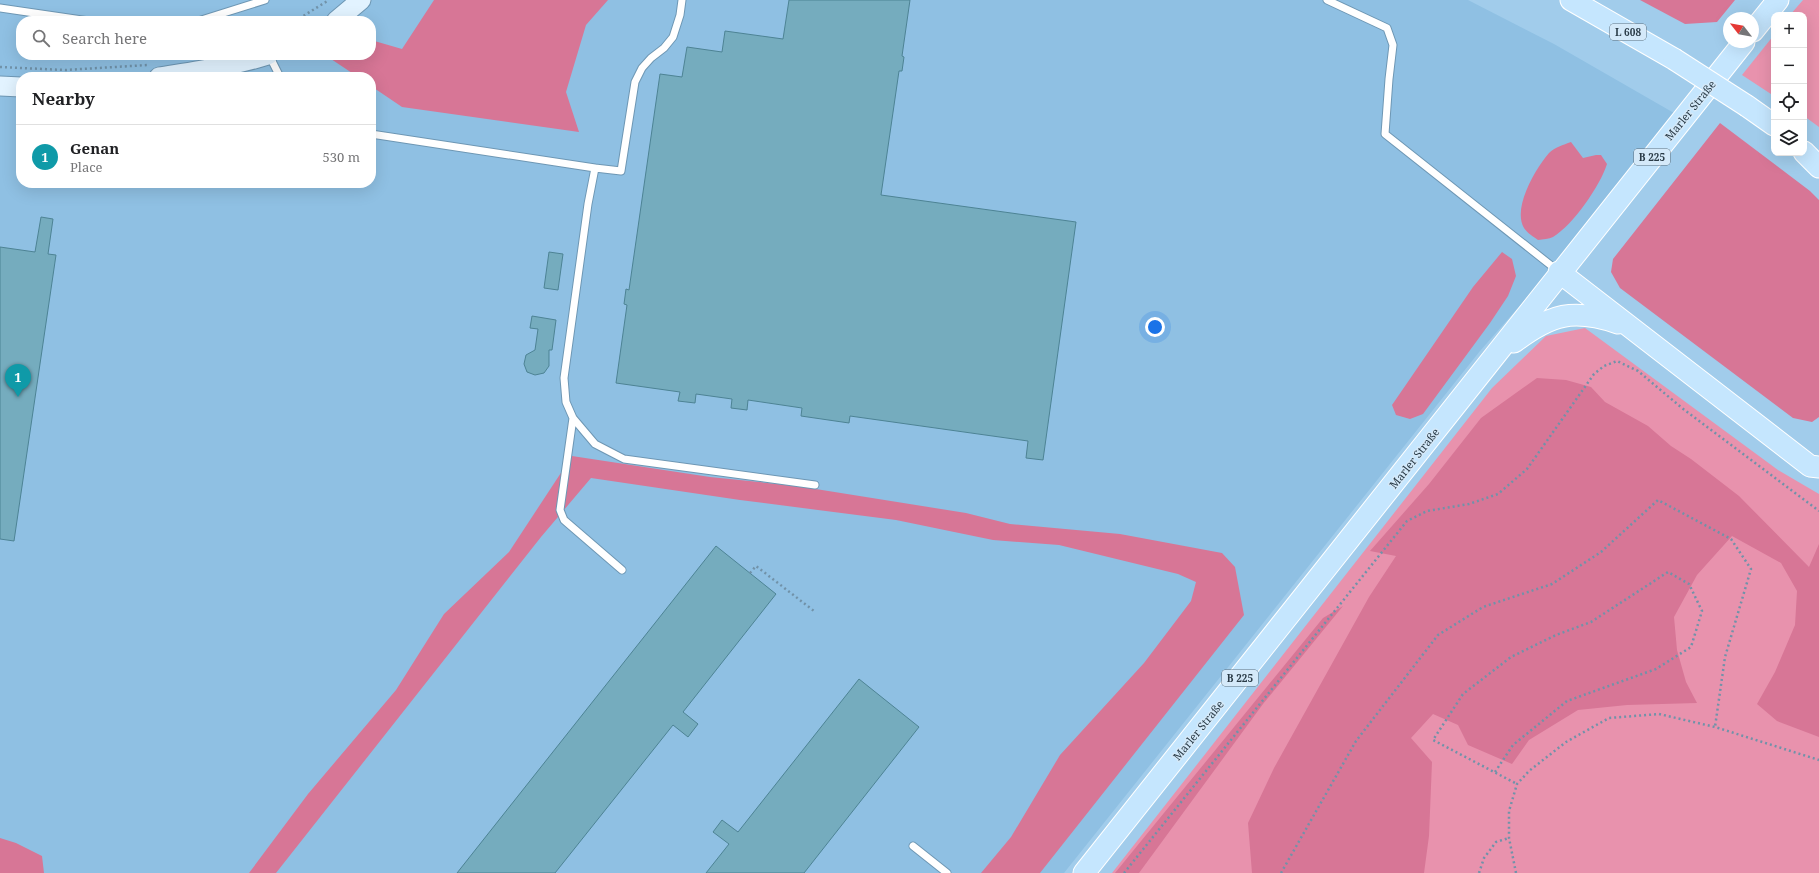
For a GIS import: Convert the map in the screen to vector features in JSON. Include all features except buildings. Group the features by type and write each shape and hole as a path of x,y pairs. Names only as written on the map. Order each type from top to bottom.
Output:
{"main road":[{"name":"L 608","path":"1571,0 1674,59 1771,123"},
{"path":"1759,24 1778,0"},
{"name":"Marler Straße","path":"1084,873 1739,48"},
{"path":"1807,143 1819,149"},
{"path":"1807,148 1819,157"},
{"path":"1807,155 1819,167"},
{"path":"1560,272 1628,327 1817,465"},
{"path":"1493,358 1531,330 1552,318 1576,315 1600,317 1628,327"}],"street":[{"path":"342,16 360,0"},
{"path":"155,71 206,70 253,60"},
{"path":"0,86 16,87"}],"lane":[{"path":"214,16 265,0"},
{"path":"376,135 621,171 634,82 642,68 651,58 664,48 674,36 680,15 682,0"},
{"path":"1327,0 1386,28 1391,35 1393,45 1385,134 1501,228 1560,272"},
{"path":"0,8 55,16"},
{"path":"271,60 277,72"},
{"path":"595,168 588,204 564,378 566,402 573,418 595,444 624,459 815,485"},
{"path":"573,418 560,510 564,520 622,570"},
{"path":"913,846 947,873"}],"path":[{"path":"303,16 329,0"},
{"path":"0,67 65,70 155,71"},
{"path":"1124,873 1407,521 1427,511 1469,504 1498,494 1527,470 1594,374 1604,366 1617,361 1638,371 1682,408 1819,511"},
{"path":"1281,873 1356,741 1438,635 1483,607 1552,584 1601,552 1658,500 1731,539 1751,569 1725,657 1715,728"},
{"path":"750,573 756,566 814,612"},
{"path":"1495,772 1513,745 1567,701 1656,669 1691,647 1702,611 1689,584 1668,572 1591,622 1556,635 1511,657 1463,694 1433,740 1517,784"},
{"path":"1516,873 1510,838 1509,811 1517,784 1529,771 1566,742 1609,718 1659,714 1715,728 1819,760"},
{"path":"1479,873 1484,858 1496,842 1510,838"}],"shaded area":[{"path":"0,0 1468,0 1554,44 1674,113 1545,277 1480,351 1064,873 0,873"},
{"path":"434,0 608,0 586,25 566,92 579,132 402,107 376,89 376,72 350,72 332,60 376,60 376,41 402,49"},
{"path":"1640,0 1735,0 1725,12 1723,12 1723,15 1717,22 1685,24"},
{"path":"1803,0 1819,0 1819,127 1807,118 1807,12 1793,12"},
{"path":"1771,39 1771,94 1742,75"},
{"path":"1720,123 1810,191 1819,200 1819,417 1812,422 1793,418 1620,288 1611,272 1613,259"},
{"path":"1571,142 1583,158 1601,155 1607,164 1592,194 1569,224 1553,237 1538,240 1524,228 1521,220 1523,199 1532,178 1549,153 1556,148"},
{"path":"1502,252 1512,259 1516,276 1508,296 1423,414 1410,419 1396,415 1392,405 1473,287"},
{"path":"1585,328 1778,470 1819,494 1819,873 1112,873 1492,388 1546,336"},
{"path":"1537,378 1566,380 1591,387 1605,402 1648,426 1671,446 1691,459 1739,496 1809,567 1819,544 1819,737 1777,721 1757,704 1775,672 1795,625 1797,591 1781,563 1732,536 1697,575 1674,617 1677,650 1686,682 1697,703 1627,705 1578,710 1529,740 1512,764 1468,745 1458,725 1433,714 1411,738 1432,762 1429,836 1424,873 1252,873 1248,823 1274,768 1369,597 1396,556 1370,551 1429,484 1481,418"},
{"path":"572,456 710,477 797,486 966,513 1010,524 1120,534 1222,553 1235,567 1244,615 1040,873 981,873 1011,837 1060,755 1144,663 1191,601 1196,582 1178,574 1059,545 993,540 896,520 740,500 591,478 541,537 276,873 249,873 308,794 396,690 444,614 509,552"},
{"path":"1343,606 1263,704 1139,873 1115,873 1323,618"},
{"path":"0,838 16,843 42,856 44,873 0,873"}],"place":[{"name":"Genan","path":"18,397"}]}
